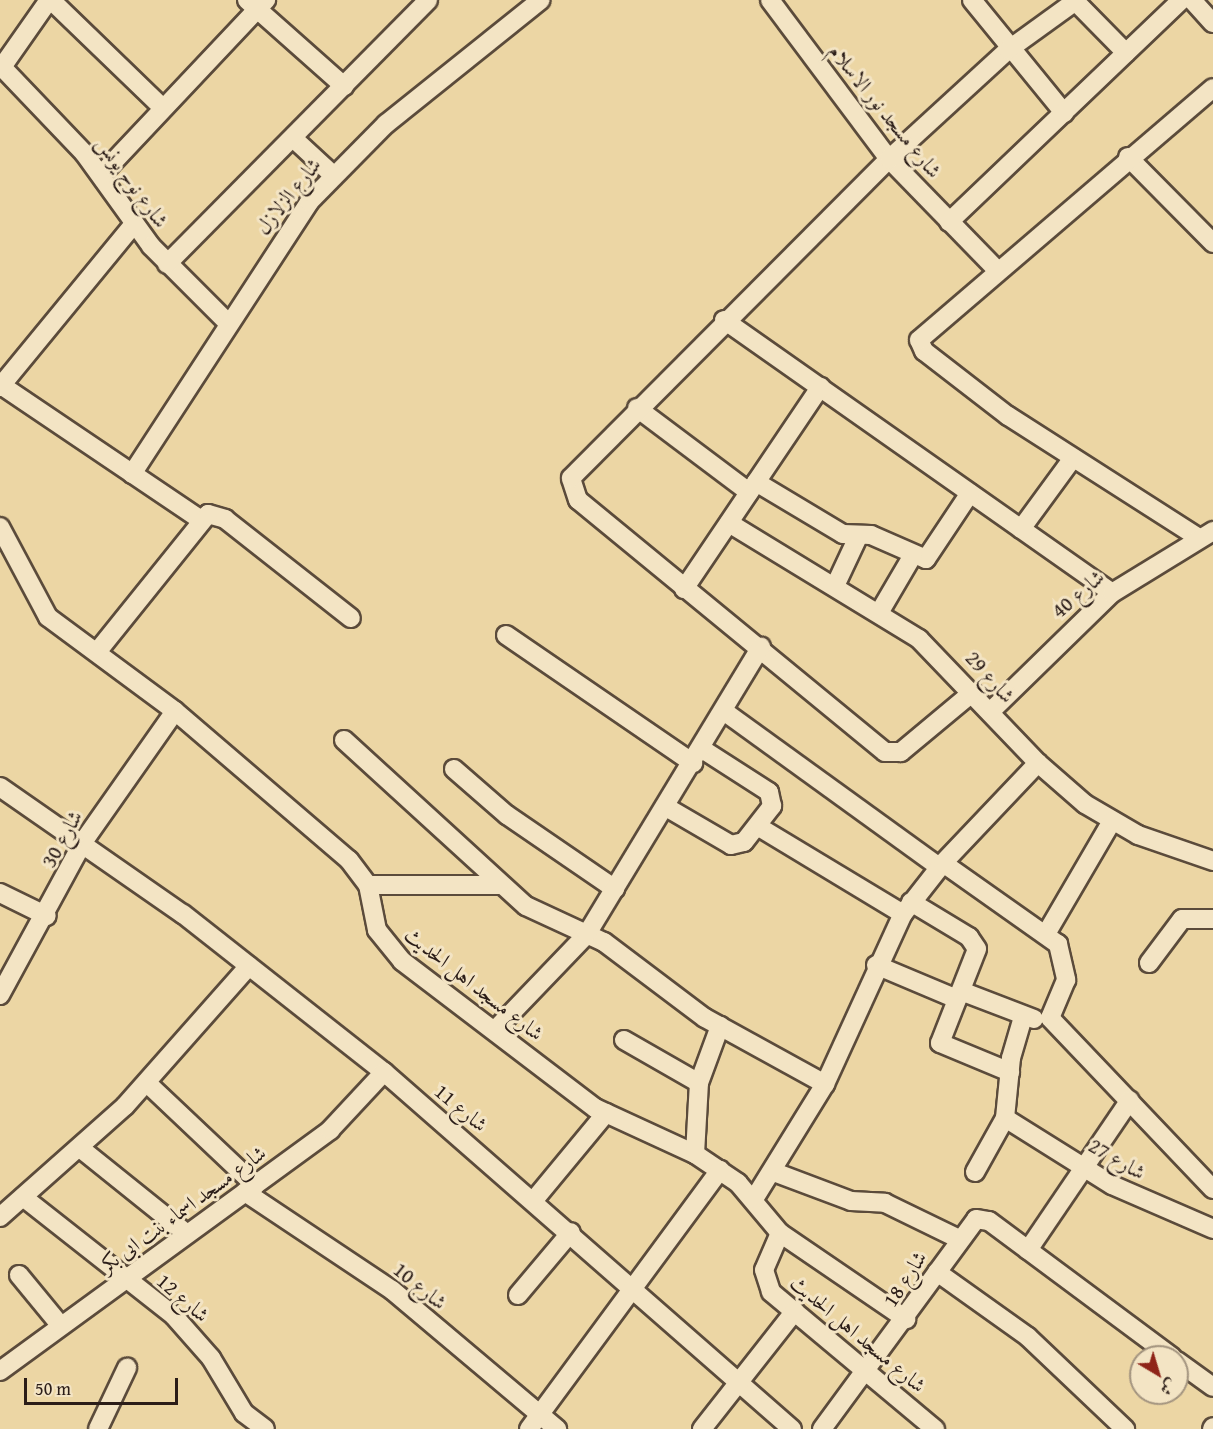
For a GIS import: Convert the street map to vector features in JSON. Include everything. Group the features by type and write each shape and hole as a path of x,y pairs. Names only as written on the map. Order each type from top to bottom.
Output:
{"street":[{"path":"1,66 50,0 163,108"},
{"path":"167,264 428,0"},
{"name":"شارع الزلازل","path":"132,474 281,239 333,175 386,124 542,0"},
{"name":"شارع مسجد نور الاسلام","path":"770,0 890,159 997,270"},
{"path":"972,0 1008,50 1064,113"},
{"path":"973,692 901,752 890,754 761,647 684,589 578,500 570,486 575,469 724,320 890,159 1008,50 1075,0 1126,53"},
{"path":"949,222 1181,0"},
{"path":"1192,0 1213,23"},
{"path":"101,175 257,3 344,86"},
{"name":"شارع نوح يونس","path":"1,66 101,175 134,224 167,264 229,324"},
{"path":"1206,535 1073,458 920,346 922,335 1128,157 1213,88"},
{"path":"293,138 333,175"},
{"path":"1128,157 1213,243"},
{"path":"134,224 0,386 200,519"},
{"path":"724,320 1112,593"},
{"path":"684,589 820,387"},
{"path":"637,408 753,487 843,534 858,537 871,535 913,555 932,556 970,493"},
{"path":"1021,529 1073,458"},
{"path":"97,652 200,519 215,514 225,519 351,618"},
{"name":"شارع 29","path":"729,523 879,613 937,654 1038,764 1112,821 1164,846 1213,861"},
{"name":"شارع مسجد اهل الحديث","path":"0,527 38,604 175,711 349,860 368,885 377,930 386,945 606,1113 695,1154 720,1170 754,1199 780,1233 764,1279 795,1311 935,1429"},
{"name":"شارع 40","path":"990,712 1112,593 1206,535"},
{"path":"835,586 858,537"},
{"path":"879,613 913,555"},
{"path":"506,635 698,756 769,792 772,806 759,827 731,845 666,807"},
{"path":"496,1029 586,934 725,712 761,647"},
{"name":"شارع 30","path":"0,994 46,916 83,842 175,711"},
{"path":"725,712 941,865 1058,944 1067,968 1050,1018"},
{"path":"344,740 499,885 542,917 586,934 720,1026 825,1084"},
{"path":"754,1199 774,1172 825,1084 876,965 907,908 941,865 1038,764"},
{"path":"454,769 507,815 615,889"},
{"name":"شارع 11","path":"0,787 83,842 249,966 384,1072 534,1200 792,1429"},
{"path":"1046,934 1112,821"},
{"path":"759,827 974,943 977,959 959,995 940,1043 1010,1072"},
{"path":"368,885 499,885"},
{"path":"0,892 46,916"},
{"path":"1149,963 1176,923 1188,917 1213,919"},
{"path":"876,965 1023,1017 1050,1018 1213,1188"},
{"path":"0,1217 80,1148 147,1083 249,966"},
{"path":"975,1172 1005,1118 1010,1072 1023,1017"},
{"path":"695,1154 699,1083 720,1026"},
{"path":"624,1040 699,1083"},
{"name":"شارع مسجد اسماء بنت ابى بكر","path":"0,1371 350,1113 384,1072"},
{"name":"شارع 10","path":"147,1083 250,1188 392,1290 534,1422 557,1429"},
{"path":"1130,1100 1028,1250 1156,1345"},
{"path":"534,1200 606,1113"},
{"name":"شارع 27","path":"1005,1118 1130,1194 1212,1225"},
{"path":"80,1148 187,1234"},
{"path":"534,1422 720,1170"},
{"path":"774,1172 851,1201 885,1203 959,1239"},
{"name":"شارع 12","path":"23,1197 188,1329 234,1400 265,1429"},
{"name":"شارع 18","path":"822,1429 906,1319 969,1223 984,1219 1028,1250"},
{"path":"518,1294 571,1233"},
{"path":"780,1233 906,1319"},
{"path":"937,1272 1028,1337 1125,1429"},
{"path":"19,1275 61,1326"},
{"path":"702,1429 795,1311"},
{"path":"98,1429 127,1368"},
{"path":"1189,1370 1213,1387"}]}
